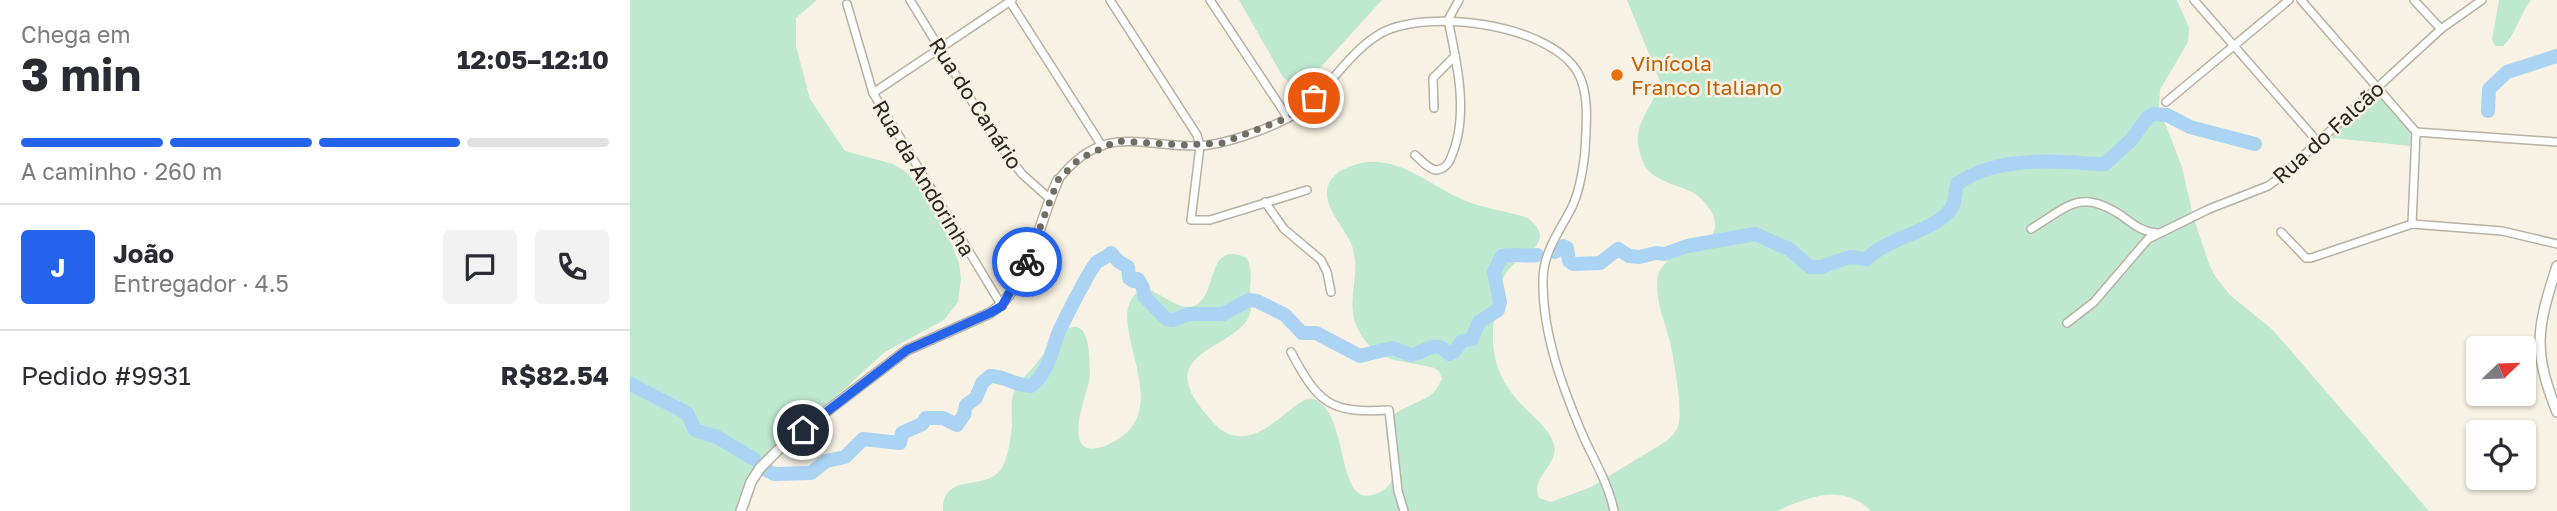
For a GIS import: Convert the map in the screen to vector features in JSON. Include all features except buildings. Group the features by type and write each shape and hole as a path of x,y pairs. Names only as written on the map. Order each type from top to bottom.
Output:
{"street":[{"name":"Rua do Canário","path":"909,0 995,139 1022,174 1050,199"},
{"path":"873,93 1011,0 1102,146"},
{"path":"1110,0 1197,135 1200,146 1191,220 1210,220 1307,190"},
{"path":"1210,0 1287,118"},
{"path":"1415,155 1438,170 1450,161 1455,149 1460,122 1455,56 1448,20 1459,0"},
{"path":"2194,0 2317,141"},
{"path":"2166,103 2288,0"},
{"path":"2301,0 2416,132 2412,224"},
{"path":"2414,0 2441,29"},
{"name":"Rua do Falcão","path":"2067,323 2094,302 2139,248 2157,233 2268,186 2280,178 2441,29 2482,0"},
{"name":"Rua da Andorinha","path":"847,4 873,93 1002,306"},
{"path":"741,511 751,482 760,468 785,443 907,350 1002,306 1024,268 1058,180 1079,159 1117,141 1137,140 1200,146 1222,143 1287,118 1314,98 1376,36 1402,26 1448,20 1530,36 1567,59 1577,71 1584,88 1586,99 1583,166 1573,204 1546,260 1543,279 1545,317 1551,345 1570,399 1584,438 1607,486 1614,511"},
{"path":"1434,108 1433,78 1455,56"},
{"path":"2416,132 2557,142"},
{"path":"2031,229 2072,204 2089,200 2102,204 2137,227 2157,233"},
{"path":"1265,202 1284,229 1321,260 1327,272 1331,292"},
{"path":"2281,232 2306,258 2412,224 2502,231 2557,244"},
{"path":"2557,265 2542,313 2539,337 2543,373 2557,412"},
{"path":"1291,352 1316,393 1333,406 1371,411 1389,410 1398,491 1404,511"}],"green space":[{"path":"630,0 817,0 796,18 796,46 810,99 845,151 893,164 906,172 926,194 945,228 959,263 961,278 958,302 944,320 885,352 759,466 740,511 630,511"},
{"path":"1239,0 1382,0 1311,78 1294,87 1283,77"},
{"path":"1627,0 2177,0 2189,28 2188,42 2160,90 2159,107 2182,167 2193,216 2209,264 2230,295 2273,330 2429,511 1871,511 1849,497 1825,495 1777,511 943,511 945,498 951,490 959,485 991,478 999,472 1010,443 1012,399 1016,389 1056,338 1070,328 1076,327 1085,334 1089,354 1089,382 1078,427 1083,446 1092,449 1107,445 1130,430 1140,410 1140,387 1127,319 1131,301 1144,288 1184,307 1199,303 1205,295 1217,263 1223,256 1233,254 1247,258 1249,262 1250,313 1234,333 1193,362 1188,372 1191,393 1210,419 1226,432 1241,436 1256,433 1295,406 1314,399 1325,407 1333,421 1353,486 1361,494 1372,495 1384,490 1393,475 1387,435 1390,420 1400,411 1428,397 1442,379 1439,371 1434,368 1397,361 1380,354 1366,342 1354,318 1353,249 1328,202 1327,194 1328,186 1339,172 1367,162 1394,165 1466,201 1528,218 1540,234 1535,246 1509,269 1503,279 1497,299 1493,332 1493,346 1500,373 1516,398 1547,431 1554,445 1553,459 1538,483 1539,498 1551,502 1591,487 1665,442 1677,428 1680,412 1673,356 1658,299 1659,272 1665,263 1674,257 1704,242 1711,236 1715,225 1712,213 1699,197 1659,178 1648,170 1642,160 1638,136 1660,81"},
{"path":"2499,0 2531,0 2507,41 2503,46 2495,46 2492,40"},
{"path":"2376,90 2411,128 2410,146 2323,137"}],"waterway":[{"path":"2488,111 2489,89 2507,72 2557,56"},
{"path":"1555,252 1563,246 1567,248 1569,261 1573,264 1600,263 1618,249 1629,256 1639,257 1665,254 1687,246 1755,234 1789,249 1810,267 1821,267 1850,257 1867,259 1876,251 1937,221 1947,214 1953,205 1957,184 1982,171 2025,162 2105,164 2131,140 2148,117 2154,114 2167,115 2190,127 2255,144"},
{"path":"764,469 774,474 811,473 826,461 845,457 863,439 900,443 902,433 922,424 926,418 943,418 957,425 964,415 966,405 976,398 982,383 990,376 1031,386 1045,369 1061,328 1089,274 1097,262 1111,253 1128,267 1129,278 1133,281 1138,279 1144,296 1166,319 1173,320 1189,314 1223,314 1249,300 1257,301 1285,315 1302,333 1316,333 1360,356 1392,348 1411,355 1435,346 1449,354 1454,352 1462,341 1472,339 1479,322 1498,310 1500,302 1494,272 1502,256 1537,255"},
{"path":"630,384 687,413 695,430 717,437 754,459"}],"way so far":[{"path":"1027,262 1058,180 1066,169 1079,159 1117,141 1137,140 1200,146 1222,143 1287,118 1314,98"}],"place":[{"name":"Vinícola Franco Italiano","path":"1617,75"}],"route":[{"path":"803,430 907,350 1002,306 1027,262"}]}
